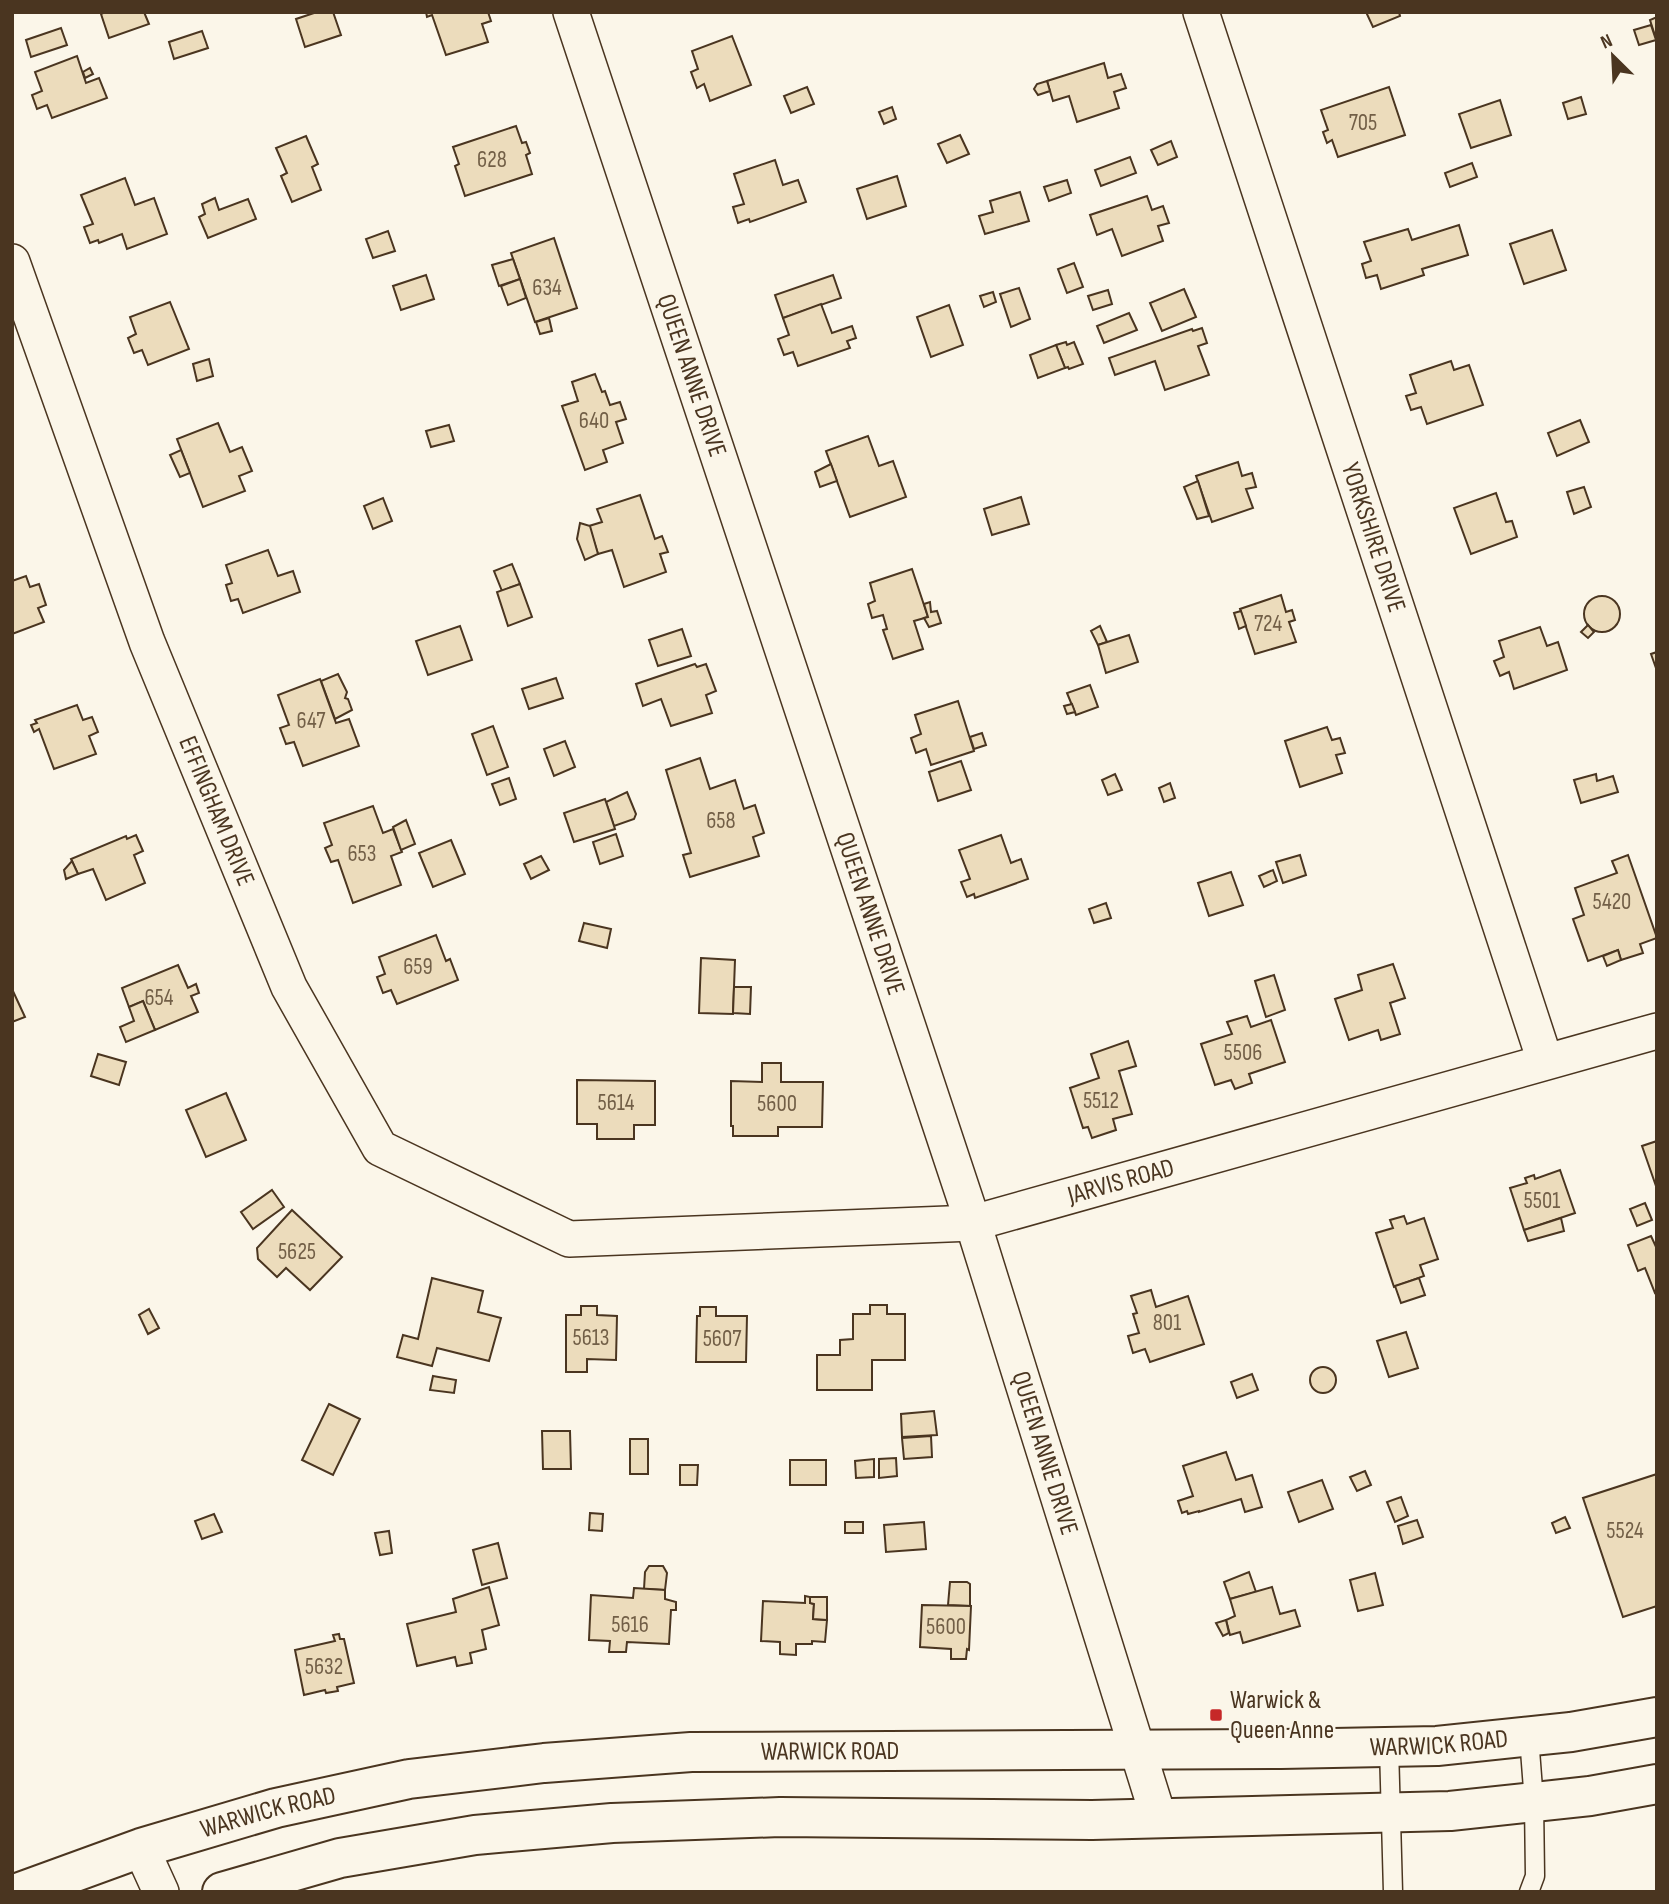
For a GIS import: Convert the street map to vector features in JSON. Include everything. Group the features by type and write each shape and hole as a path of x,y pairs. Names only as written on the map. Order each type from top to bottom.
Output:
{"main road":[{"name":"WARWICK ROAD","path":"20,1892 141,1847 276,1808 409,1779 544,1763 691,1752 1437,1746 1571,1732 1657,1717"},
{"path":"222,1892 340,1858 475,1835 612,1823 780,1817 1159,1819 1450,1811 1590,1796 1657,1784"}],"street":[{"name":"QUEEN ANNE DRIVE","path":"571,12 973,1223 1159,1819"},
{"name":"YORKSHIRE DRIVE","path":"1201,12 1545,1062"},
{"name":"EFFINGHAM DRIVE","path":"12,262 153,655 289,987 380,1148 569,1239"},
{"name":"JARVIS ROAD","path":"569,1239 973,1223 1657,1031"},
{"path":"141,1847 161,1892"}],"lane":[{"path":"1529,1737 1534,1802 1535,1876 1529,1892"},
{"path":"1389,1747 1393,1892"}],"building":[{"path":"144,12 149,24 109,38 101,14"},
{"path":"317,12 333,12 341,35 305,47 296,19"},
{"path":"426,12 488,12 491,21 482,24 488,42 446,55 432,15 427,17"},
{"path":"1366,12 1399,12 1400,16 1373,27"},
{"path":"1657,17 1657,42 1650,20"},
{"path":"1651,25 1656,40 1639,45 1634,30"},
{"path":"61,28 67,45 31,57 26,40"},
{"path":"202,31 208,48 174,59 169,42"},
{"path":"732,36 751,85 710,101 704,84 697,88 691,72 698,69 692,51"},
{"path":"77,56 86,83 99,78 107,98 52,118 47,105 37,109 32,95 42,91 35,72"},
{"path":"1104,63 1108,78 1121,74 1126,88 1114,92 1119,108 1077,122 1069,96 1053,101 1047,81"},
{"path":"90,68 93,74 85,78 83,72"},
{"path":"1047,81 1050,91 1038,95 1034,89 1037,84"},
{"path":"807,87 814,104 791,113 784,96"},
{"path":"1389,87 1405,135 1338,157 1332,140 1327,143 1323,132 1328,130 1321,110"},
{"path":"1581,97 1586,114 1568,119 1563,103"},
{"path":"1500,100 1511,135 1471,148 1459,114"},
{"path":"892,107 896,119 884,124 879,112"},
{"path":"516,126 522,143 526,142 530,153 526,155 532,174 465,196 455,166 459,164 453,147"},
{"path":"960,135 969,154 947,163 938,144"},
{"path":"306,136 318,164 312,167 321,190 292,202 281,176 287,173 276,148"},
{"path":"1171,141 1177,157 1158,165 1151,150"},
{"path":"1130,157 1136,173 1101,186 1095,170"},
{"path":"775,160 783,185 798,180 806,202 750,222 749,219 738,223 733,207 744,204 734,174"},
{"path":"1472,163 1477,177 1450,187 1445,173"},
{"path":"897,176 906,206 867,219 857,189"},
{"path":"125,178 135,205 154,198 167,234 127,249 122,234 99,243 98,240 90,243 84,227 93,224 81,195"},
{"path":"1067,180 1071,193 1049,201 1044,187"},
{"path":"1020,192 1029,221 985,234 979,216 993,212 990,201"},
{"path":"1147,196 1152,210 1163,206 1169,223 1158,226 1163,241 1122,256 1112,229 1097,235 1090,215"},
{"path":"215,198 219,210 248,199 256,219 208,238 199,217 205,214 202,204"},
{"path":"1459,225 1468,255 1422,269 1424,275 1381,289 1377,275 1366,278 1362,264 1371,261 1364,242 1408,229 1412,240"},
{"path":"1552,230 1566,270 1524,284 1510,244"},
{"path":"388,231 395,251 373,258 366,239"},
{"path":"554,238 577,308 535,322 511,253"},
{"path":"513,259 520,279 499,286 492,265"},
{"path":"1074,263 1083,287 1067,293 1058,269"},
{"path":"426,275 434,299 401,310 393,286"},
{"path":"833,275 841,298 783,318 775,295"},
{"path":"520,279 526,298 508,305 501,286"},
{"path":"1019,288 1030,319 1011,327 1000,294"},
{"path":"1184,289 1196,317 1162,331 1150,303"},
{"path":"1108,290 1112,304 1093,310 1088,296"},
{"path":"993,292 996,302 984,307 980,296"},
{"path":"170,302 189,349 148,365 142,350 134,353 128,338 136,334 130,317"},
{"path":"821,304 832,333 852,326 856,338 847,341 850,348 798,366 793,352 784,355 778,339 789,335 783,318"},
{"path":"949,305 963,345 931,357 917,317"},
{"path":"1129,313 1137,330 1104,343 1097,326"},
{"path":"549,318 552,331 540,334 536,322"},
{"path":"1202,328 1207,343 1198,346 1209,375 1165,390 1155,361 1115,375 1109,358 1192,329"},
{"path":"1066,342 1067,345 1074,342 1083,364 1065,368 1056,345"},
{"path":"1056,345 1065,368 1038,378 1030,355"},
{"path":"209,359 213,376 197,381 193,364"},
{"path":"1451,361 1454,370 1469,365 1483,405 1427,424 1421,407 1411,410 1406,396 1416,393 1410,375"},
{"path":"595,374 610,405 620,402 626,419 616,422 623,443 603,450 607,462 585,470 562,406 578,401 572,382"},
{"path":"1580,420 1589,442 1557,456 1548,433"},
{"path":"218,423 230,452 242,447 252,471 239,476 245,491 203,507 177,439"},
{"path":"449,425 454,441 431,447 426,431"},
{"path":"868,436 879,466 893,461 906,497 850,517 826,451"},
{"path":"181,450 190,473 180,477 170,455"},
{"path":"1238,462 1242,476 1252,473 1256,487 1246,489 1253,508 1212,522 1196,476"},
{"path":"831,464 837,481 820,487 815,472"},
{"path":"1198,481 1209,516 1197,519 1184,487"},
{"path":"1584,487 1591,507 1574,514 1567,492"},
{"path":"1496,493 1506,522 1512,521 1517,537 1471,554 1454,508"},
{"path":"640,495 655,539 662,536 668,552 660,554 666,572 624,587 612,550 598,554 589,526 602,522 597,509"},
{"path":"1021,497 1029,524 992,535 984,509"},
{"path":"383,498 392,521 373,529 364,506"},
{"path":"580,523 590,526 598,554 585,560 577,539"},
{"path":"268,550 278,576 293,571 300,592 243,613 238,599 231,601 226,585 232,583 226,565"},
{"path":"512,564 520,584 502,591 494,571"},
{"path":"912,569 928,617 914,621 923,649 893,659 883,630 887,629 883,615 872,618 868,604 875,601 870,583"},
{"path":"26,576 30,587 39,584 46,605 38,608 44,622 12,634 12,581"},
{"path":"520,584 532,617 508,626 497,592"},
{"path":"1281,595 1286,612 1292,610 1295,620 1289,622 1296,642 1255,654 1240,609"},
{"path":"1602,596 1615,601 1620,614 1615,627 1602,632 1589,627 1584,614 1589,601"},
{"path":"930,602 931,612 937,611 941,623 929,627 924,618 928,617 924,604"},
{"path":"1241,611 1246,626 1239,629 1234,613"},
{"path":"1588,625 1594,632 1588,638 1581,632"},
{"path":"460,626 472,660 428,675 416,641"},
{"path":"1100,626 1107,642 1098,645 1091,631"},
{"path":"1540,627 1547,646 1558,642 1567,670 1514,689 1509,672 1500,676 1494,661 1504,657 1499,641"},
{"path":"682,629 691,656 658,666 649,640"},
{"path":"1129,635 1138,662 1106,673 1098,645"},
{"path":"1657,652 1657,671 1651,654"},
{"path":"695,664 697,667 706,664 716,691 706,695 712,713 671,726 661,699 643,706 636,684"},
{"path":"338,674 347,692 345,698 352,710 335,719 321,681"},
{"path":"556,678 563,698 529,709 522,689"},
{"path":"320,679 336,723 349,719 359,746 303,766 294,742 286,744 280,728 289,725 278,695"},
{"path":"1090,685 1098,707 1076,715 1067,693"},
{"path":"958,701 974,751 931,765 926,749 916,753 911,738 921,734 915,715"},
{"path":"1072,704 1075,712 1067,714 1064,706"},
{"path":"77,705 83,720 92,717 98,732 89,736 96,754 54,769 39,729 34,732 31,725 37,723 35,720"},
{"path":"493,726 508,767 487,775 472,734"},
{"path":"1327,727 1332,740 1340,738 1345,753 1336,755 1342,773 1300,787 1285,741"},
{"path":"982,733 986,745 974,749 970,737"},
{"path":"565,741 575,767 554,776 544,749"},
{"path":"700,758 710,789 735,780 744,809 755,805 764,833 753,837 759,856 690,877 683,855 691,853 666,770"},
{"path":"961,761 971,790 938,801 929,772"},
{"path":"1115,774 1122,790 1108,795 1102,780"},
{"path":"1596,774 1597,781 1613,776 1618,792 1581,803 1574,780"},
{"path":"509,778 516,799 500,805 492,784"},
{"path":"1170,783 1175,798 1164,802 1159,788"},
{"path":"627,792 636,814 634,819 614,826 606,802"},
{"path":"605,799 615,829 574,842 564,813"},
{"path":"373,806 383,833 393,829 402,852 391,856 401,885 353,903 338,860 331,862 325,848 332,845 324,823"},
{"path":"406,820 415,844 401,850 393,827"},
{"path":"616,834 623,856 600,864 593,842"},
{"path":"136,835 143,851 134,855 145,883 106,900 93,869 78,874 71,859 126,836 127,839"},
{"path":"1001,835 1011,863 1021,859 1028,879 975,898 974,894 967,897 961,882 970,879 959,850"},
{"path":"451,840 465,874 433,887 419,853"},
{"path":"1300,855 1306,875 1283,883 1276,862"},
{"path":"1628,855 1657,938 1640,944 1643,953 1621,960 1618,950 1588,961 1573,919 1584,915 1575,888 1617,873 1612,861"},
{"path":"541,856 549,870 531,879 524,864"},
{"path":"72,861 78,874 66,879 64,870"},
{"path":"1273,870 1277,881 1264,887 1259,876"},
{"path":"1231,872 1243,905 1209,916 1198,883"},
{"path":"1106,903 1111,918 1094,923 1089,909"},
{"path":"584,923 611,929 607,948 579,941"},
{"path":"436,935 446,961 450,959 458,980 397,1004 391,990 383,993 377,977 385,974 379,957"},
{"path":"1618,950 1621,960 1607,966 1603,956"},
{"path":"701,958 735,960 733,1014 699,1013"},
{"path":"1393,964 1405,998 1390,1003 1400,1034 1381,1040 1378,1030 1349,1040 1335,999 1362,990 1358,975"},
{"path":"178,965 188,988 196,984 199,993 191,996 198,1012 155,1030 143,1001 129,1007 122,988"},
{"path":"1274,975 1285,1010 1266,1017 1255,981"},
{"path":"734,987 751,987 750,1014 733,1013"},
{"path":"12,989 25,1017 12,1022"},
{"path":"143,1001 155,1030 126,1042 120,1027 134,1021 129,1007"},
{"path":"1247,1016 1251,1027 1271,1020 1285,1062 1249,1074 1252,1083 1235,1089 1231,1080 1215,1085 1201,1044 1232,1034 1227,1022"},
{"path":"1128,1041 1136,1066 1119,1071 1132,1114 1113,1119 1116,1130 1092,1138 1088,1127 1083,1128 1070,1088 1099,1078 1091,1054"},
{"path":"98,1054 126,1062 119,1085 91,1076"},
{"path":"762,1063 781,1063 781,1082 823,1082 822,1127 778,1127 778,1136 733,1136 731,1081 762,1082"},
{"path":"577,1080 655,1081 655,1125 634,1125 634,1139 597,1139 597,1124 577,1124"},
{"path":"226,1093 246,1140 206,1157 186,1110"},
{"path":"1657,1141 1657,1189 1642,1146"},
{"path":"1560,1170 1575,1213 1524,1230 1510,1188 1527,1183 1525,1178 1534,1175 1535,1179"},
{"path":"272,1190 284,1207 253,1229 241,1212"},
{"path":"1645,1203 1652,1220 1637,1226 1630,1209"},
{"path":"292,1210 342,1257 310,1290 286,1268 277,1277 258,1259 257,1248"},
{"path":"1404,1216 1407,1224 1424,1218 1438,1259 1420,1265 1424,1276 1394,1287 1376,1233 1393,1228 1390,1220"},
{"path":"1561,1218 1564,1231 1528,1241 1524,1230"},
{"path":"1651,1236 1657,1249 1655,1293 1645,1268 1638,1271 1628,1245"},
{"path":"432,1278 483,1291 478,1312 501,1318 489,1361 437,1348 432,1366 397,1357 403,1335 418,1339"},
{"path":"1419,1278 1425,1295 1401,1303 1395,1286"},
{"path":"1151,1290 1156,1307 1188,1296 1204,1344 1150,1362 1145,1349 1133,1353 1128,1336 1139,1333 1133,1314 1137,1313 1131,1296"},
{"path":"870,1305 887,1305 887,1314 905,1314 905,1360 872,1360 872,1390 817,1390 817,1355 840,1355 840,1340 853,1339 853,1314 870,1314"},
{"path":"581,1306 597,1306 597,1315 617,1316 616,1360 587,1359 587,1372 566,1372 566,1315 581,1315"},
{"path":"700,1307 716,1307 716,1316 747,1316 746,1362 696,1362 697,1316 700,1316"},
{"path":"149,1309 159,1328 148,1334 139,1315"},
{"path":"1406,1332 1418,1368 1389,1377 1377,1341"},
{"path":"1323,1367 1332,1371 1336,1380 1332,1389 1323,1393 1314,1389 1310,1380 1314,1371"},
{"path":"1252,1374 1258,1390 1237,1398 1231,1382"},
{"path":"433,1376 456,1380 454,1393 430,1390"},
{"path":"329,1404 360,1419 333,1475 302,1460"},
{"path":"934,1411 937,1435 902,1437 901,1414"},
{"path":"542,1431 570,1431 571,1469 543,1469"},
{"path":"931,1436 932,1457 904,1459 902,1438"},
{"path":"630,1439 648,1439 648,1474 630,1474"},
{"path":"1226,1452 1236,1480 1252,1475 1262,1507 1245,1512 1241,1499 1199,1512 1182,1513 1178,1501 1193,1496 1183,1466"},
{"path":"896,1458 897,1476 879,1478 879,1459"},
{"path":"874,1459 874,1477 856,1478 855,1461"},
{"path":"790,1460 826,1460 826,1485 790,1485"},
{"path":"680,1465 698,1465 697,1485 680,1485"},
{"path":"1365,1471 1371,1485 1357,1491 1350,1477"},
{"path":"1657,1474 1657,1606 1623,1617 1583,1498"},
{"path":"1322,1480 1333,1509 1299,1522 1288,1492"},
{"path":"1401,1497 1408,1516 1395,1522 1387,1502"},
{"path":"590,1513 603,1514 602,1531 589,1530"},
{"path":"214,1514 222,1532 202,1539 195,1521"},
{"path":"1565,1517 1570,1528 1556,1533 1552,1523"},
{"path":"1417,1520 1423,1537 1403,1544 1398,1526"},
{"path":"845,1522 863,1522 863,1533 845,1533"},
{"path":"924,1522 926,1549 886,1552 884,1525"},
{"path":"389,1531 392,1553 380,1555 375,1533"},
{"path":"498,1543 507,1578 482,1585 473,1550"},
{"path":"649,1566 663,1566 667,1573 665,1590 644,1589 645,1572"},
{"path":"1249,1572 1256,1592 1230,1599 1224,1582"},
{"path":"1375,1573 1383,1605 1358,1611 1350,1580"},
{"path":"950,1582 970,1584 970,1606 948,1605"},
{"path":"489,1587 499,1625 482,1630 486,1649 470,1653 472,1663 457,1666 455,1657 417,1666 407,1624 456,1612 453,1599"},
{"path":"1272,1587 1280,1614 1295,1610 1300,1626 1243,1643 1240,1632 1230,1635 1226,1620 1235,1616 1230,1599"},
{"path":"634,1588 665,1590 665,1599 676,1602 676,1610 671,1610 669,1644 627,1642 626,1652 609,1652 610,1641 589,1640 591,1595 633,1598"},
{"path":"805,1596 810,1597 810,1603 814,1604 813,1619 827,1620 825,1642 796,1644 796,1655 780,1654 780,1642 761,1641 763,1601 805,1603"},
{"path":"810,1597 827,1597 827,1620 813,1619 814,1604 810,1603"},
{"path":"922,1605 971,1606 969,1650 967,1649 966,1659 951,1659 951,1649 920,1647"},
{"path":"1226,1620 1229,1633 1223,1636 1216,1623"},
{"path":"339,1634 340,1639 344,1639 354,1683 337,1687 338,1691 326,1693 325,1690 304,1695 295,1650 335,1641 333,1635"}],"place":[{"name":"Warwick & Queen Anne","path":"1216,1715"}]}
